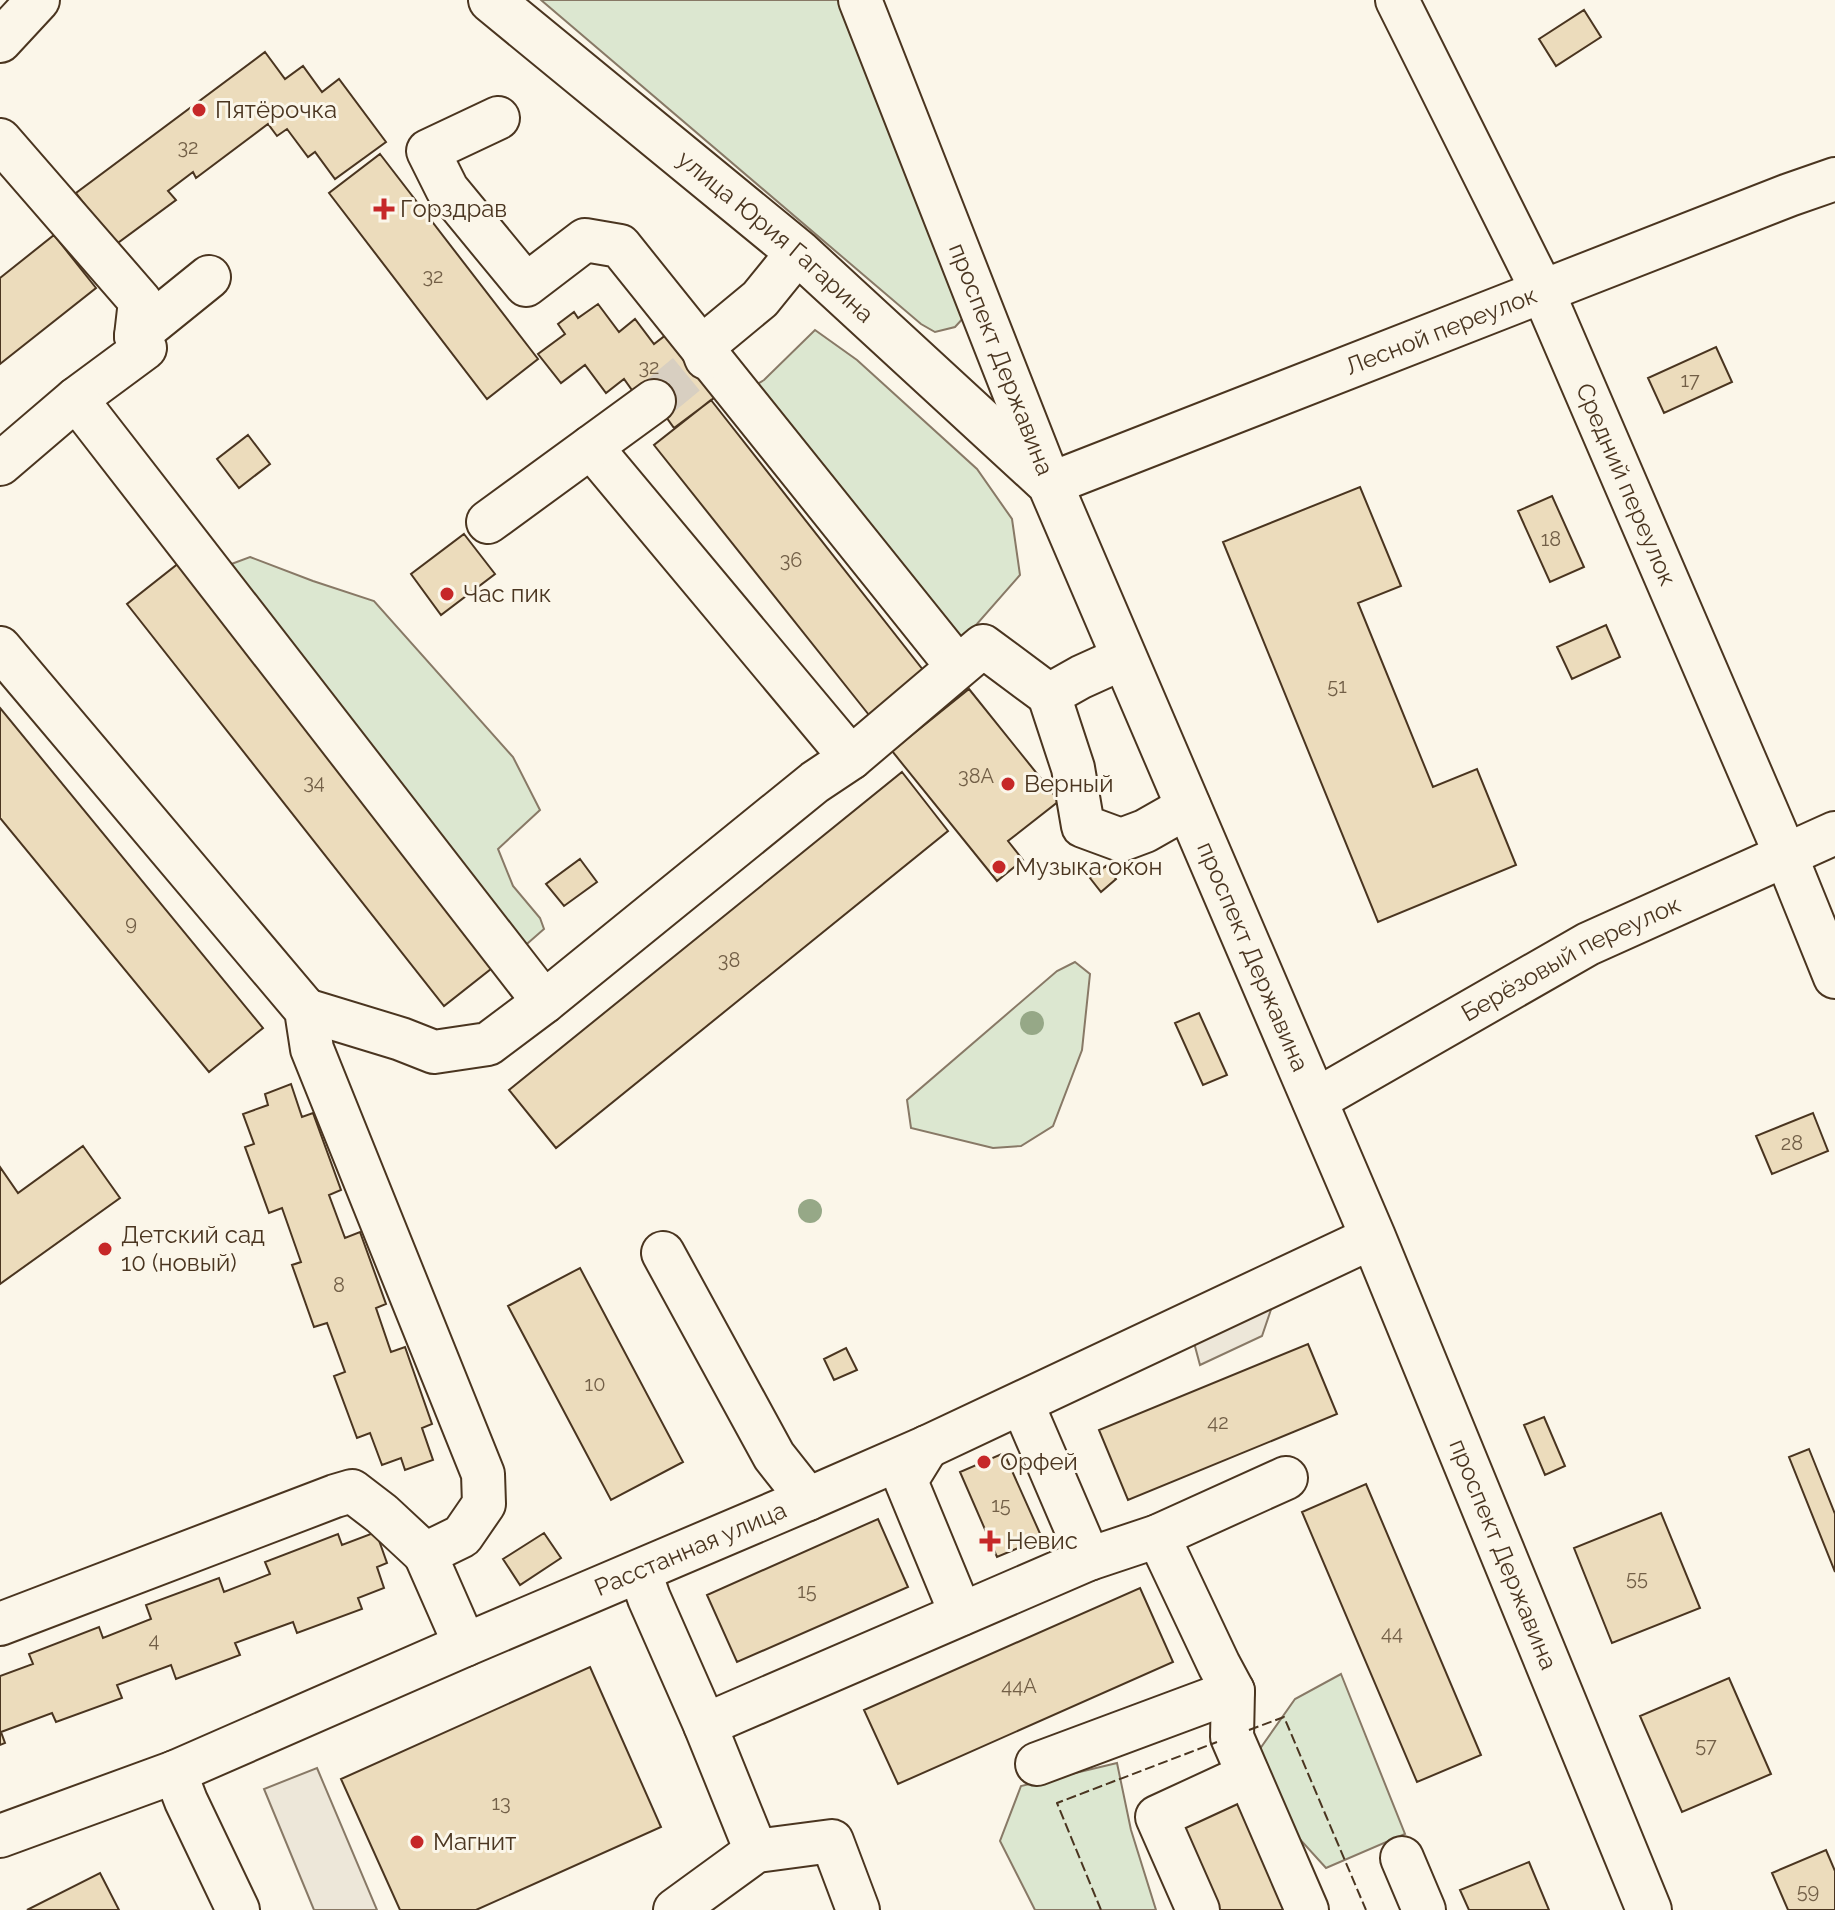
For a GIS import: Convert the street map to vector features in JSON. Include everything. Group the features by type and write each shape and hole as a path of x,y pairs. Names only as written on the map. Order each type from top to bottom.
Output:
{"main road":[{"name":"улица Юрия Гагарина","path":"491,0 798,252 1050,484"},
{"name":"проспект Державина","path":"1050,484 1373,1237 1649,1910"}],"street":[{"path":"0,41 38,0"},
{"name":"проспект Державина","path":"860,0 1050,484"},
{"name":"Средний переулок","path":"1397,0 1543,292 1835,977"},
{"path":"498,118 428,151 447,189 526,285 585,240 620,246 957,666"},
{"path":"0,140 140,301 136,336 145,348 76,399 0,464"},
{"name":"Лесной переулок","path":"1050,484 1835,179"},
{"path":"704,353 760,299 798,252"},
{"path":"136,336 209,277"},
{"path":"76,399 544,1002"},
{"path":"488,522 654,401"},
{"path":"591,447 851,758"},
{"path":"306,1010 434,1052 488,1044 815,782 851,758 983,646 1049,695 1073,768 1083,826 1121,840 1145,831 1189,806"},
{"path":"0,648 306,1010 312,1049 483,1474 484,1504 462,1536 425,1554"},
{"path":"1049,695 1123,658"},
{"name":"Берёзовый переулок","path":"1314,1101 1588,944 1835,833"},
{"name":"Расстанная улица","path":"0,1836 348,1710 465,1645 927,1447 1373,1237"},
{"path":"663,1253 774,1456 808,1499"},
{"path":"1022,1403 1089,1559"},
{"path":"927,1447 906,1481 961,1614"},
{"path":"705,1725 1089,1559 1158,1536 1286,1478"},
{"path":"0,1624 352,1491 425,1554 465,1645"},
{"path":"1158,1536 1233,1691 1232,1737 1307,1910"},
{"path":"640,1572 756,1851"},
{"path":"1037,1764 1233,1691"},
{"path":"175,1772 238,1910"},
{"path":"1198,1910 1157,1817 1248,1775"},
{"path":"675,1910 756,1851 832,1841 858,1910"},
{"path":"1402,1858 1424,1910"}],"green space":[{"path":"541,0 838,0 966,315 955,327 935,332 921,324"},
{"path":"815,330 857,360 977,469 1012,519 1020,575 948,657 727,402 764,380"},
{"path":"250,557 374,601 513,757 540,810 498,849 513,886 540,918 544,929 520,950 226,566"},
{"path":"1075,962 1090,974 1082,1050 1053,1126 1021,1146 993,1148 911,1128 907,1100 1057,971"},
{"path":"1341,1674 1405,1834 1326,1868 1296,1835 1257,1753 1295,1699"},
{"path":"1117,1763 1131,1830 1156,1910 1035,1910 1000,1841 1021,1786"}],"shaded area":[{"path":"1281,1280 1262,1336 1200,1365 1189,1324"},
{"path":"317,1768 377,1910 314,1910 264,1789"}],"building":[{"path":"1584,10 1601,37 1556,66 1539,39"},
{"path":"265,52 285,79 303,66 322,92 339,79 386,142 335,179 315,152 308,157 287,129 277,136 268,124 196,178 193,172 168,191 176,200 115,245 76,193"},
{"path":"380,154 538,359 487,399 329,193"},
{"path":"54,235 96,288 0,364 0,278"},
{"path":"598,304 619,332 635,319 654,344 675,328 722,392 674,428 654,400 644,407 624,379 606,393 585,365 561,383 538,354 565,334 558,324 574,312 578,318"},
{"path":"1716,347 1732,382 1664,413 1648,378"},
{"path":"711,400 927,675 869,715 654,445"},
{"path":"248,435 270,464 239,488 217,459"},
{"path":"1360,487 1401,586 1358,603 1433,787 1477,769 1516,865 1378,922 1223,542"},
{"path":"1552,496 1584,567 1550,582 1518,511"},
{"name":"Час пик","path":"464,534 495,574 441,615 411,574"},
{"path":"184,559 501,961 444,1006 127,604"},
{"path":"1606,625 1620,657 1572,679 1557,647"},
{"path":"969,689 1059,801 1008,841 1023,860 997,881 892,751"},
{"path":"0,708 263,1028 209,1072 0,818"},
{"path":"902,772 948,831 556,1148 509,1090"},
{"path":"580,859 597,882 564,906 546,884"},
{"path":"1106,866 1116,879 1101,892 1090,878"},
{"path":"1199,1013 1227,1075 1203,1085 1175,1023"},
{"path":"291,1084 302,1117 313,1113 341,1190 329,1195 345,1238 360,1232 386,1304 376,1308 391,1352 405,1347 432,1424 422,1428 433,1460 405,1470 401,1458 382,1465 370,1433 357,1438 334,1376 345,1372 327,1323 314,1327 292,1265 301,1262 282,1208 269,1213 245,1147 254,1144 243,1114 268,1105 265,1094"},
{"path":"1813,1113 1828,1151 1772,1174 1756,1136"},
{"path":"83,1146 120,1198 0,1284 0,1167 18,1193"},
{"path":"580,1268 683,1462 611,1500 508,1306"},
{"path":"1308,1344 1337,1414 1128,1500 1099,1430"},
{"path":"846,1348 857,1370 834,1380 824,1359"},
{"path":"1544,1417 1565,1466 1545,1475 1524,1425"},
{"path":"1809,1449 1835,1514 1835,1572 1789,1457"},
{"path":"1004,1453 1042,1538 997,1557 960,1472"},
{"path":"1366,1484 1481,1755 1417,1782 1302,1512"},
{"path":"1661,1513 1700,1608 1612,1643 1574,1548"},
{"path":"878,1519 908,1587 737,1662 707,1595"},
{"path":"376,1532 387,1563 377,1567 384,1588 358,1598 362,1609 297,1633 293,1622 235,1643 240,1655 176,1679 171,1665 117,1685 122,1698 56,1722 52,1713 1,1732 5,1743 0,1745 0,1676 33,1664 29,1654 99,1627 103,1638 151,1619 146,1605 219,1578 224,1592 270,1574 265,1562 338,1534 342,1545"},
{"path":"544,1533 561,1558 520,1585 503,1559"},
{"path":"1140,1588 1173,1662 898,1784 864,1710"},
{"path":"590,1667 661,1827 476,1910 400,1910 341,1779"},
{"path":"1729,1678 1771,1774 1682,1812 1640,1716"},
{"path":"1243,1798 1292,1910 1218,1910 1181,1825"},
{"path":"1826,1850 1835,1871 1835,1910 1788,1910 1772,1873"},
{"path":"1529,1862 1549,1910 1469,1910 1460,1890"},
{"path":"100,1873 119,1910 27,1910"}],"tunnel":[{"path":"654,401 706,358"}],"fence":[{"path":"1249,1730 1284,1717 1366,1910"},
{"path":"1101,1910 1057,1803 1217,1742"}],"place":[{"name":"Пятёрочка","path":"199,110"},
{"name":"Горздрав","path":"384,209"},
{"name":"Час пик","path":"447,594"},
{"name":"Верный","path":"1008,784"},
{"name":"Музыка окон","path":"999,867"},
{"name":"Детский сад 10 (новый)","path":"105,1249"},
{"name":"Орфей","path":"984,1462"},
{"name":"Невис","path":"990,1541"},
{"name":"Магнит","path":"417,1842"}]}
